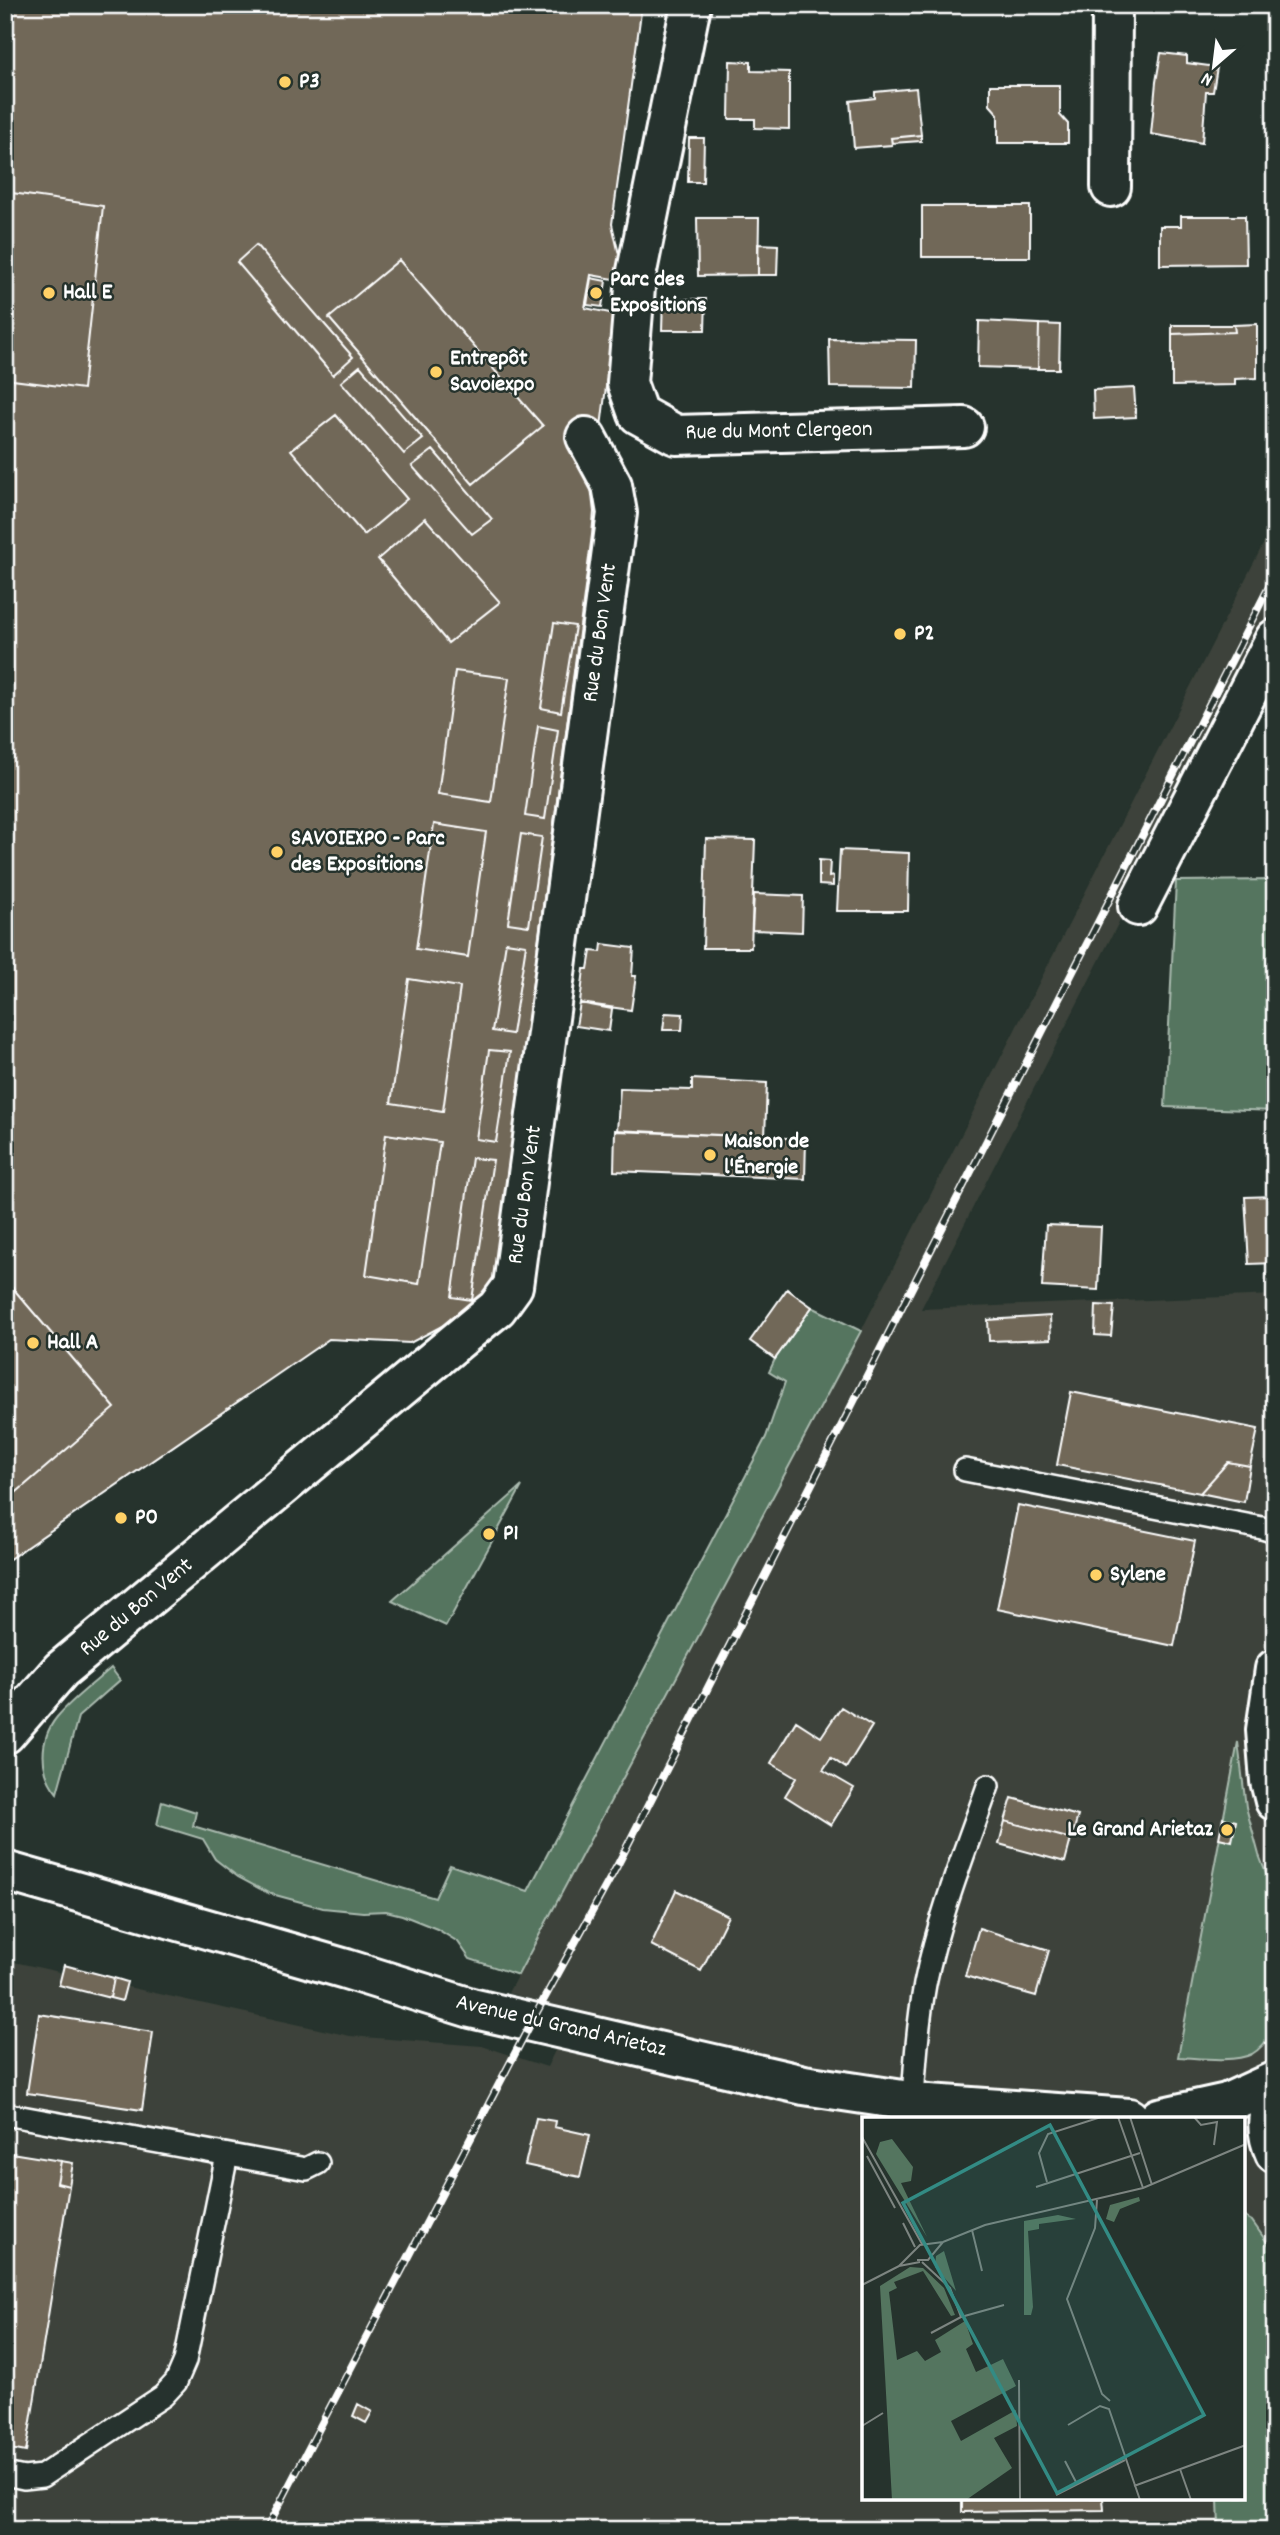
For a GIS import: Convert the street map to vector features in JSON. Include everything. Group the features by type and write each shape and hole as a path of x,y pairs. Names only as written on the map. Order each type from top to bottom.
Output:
{"street":[{"name":"Rue du Mont Clergeon","path":"691,5 636,276 627,383 638,414 676,435 964,427"},
{"path":"1111,187 1112,5"},
{"name":"Rue du Bon Vent","path":"5,1734 61,1670 497,1308 513,1286 617,513 612,485 586,437"},
{"path":"1138,906 1275,639"},
{"path":"1275,1669 1266,1730 1270,1781 1275,1801"},
{"name":"Avenue du Grand Arietaz","path":"5,1871 346,1969 471,2008 804,2085 913,2101 1105,2117"},
{"path":"1168,2117 1227,2103 1275,2081"},
{"path":"1275,2092 1267,2117 1269,2141 1275,2153"},
{"path":"1245,2150 1275,2161"}],"lane":[{"path":"965,1470 1275,1532"},
{"path":"913,2101 915,2051 925,1983 950,1892 988,1786"},
{"path":"5,2114 306,2169 318,2163"},
{"path":"5,2474 24,2478 42,2476 163,2396 176,2382 185,2361 227,2155"}],"shaded area":[{"path":"1275,521 1275,617 921,1309 1275,1295 1275,2530 5,2530 5,1960 350,2036 482,2046 547,2067 574,2011 508,1993 861,1331"}],"green space":[{"path":"1275,880 1275,1111 1165,1107 1176,881"},
{"path":"812,1307 861,1331 518,1975 470,1959 458,1942 437,1929 402,1915 386,1911 323,1908 268,1893 238,1877 215,1859 203,1839 157,1825 162,1801 196,1812 193,1826 435,1898 450,1865 528,1891 766,1437 785,1382 769,1372 775,1359"},
{"path":"522,1486 446,1626 392,1601"},
{"path":"111,1668 120,1680 78,1717 57,1793 44,1766 47,1735 63,1710"},
{"path":"1238,1742 1246,1807 1259,1855 1275,1897 1275,2029 1259,2049 1244,2057 1178,2057"},
{"path":"1245,2217 1252,2221 1271,2248 1275,2370 1275,2530 1219,2530 1218,2500 1245,2500"}],"building":[{"name":"SAVOIEXPO - Parc des Expositions","path":"5,5 642,5 612,224 625,281 591,275 585,308 615,314 601,427 571,440 591,487 594,512 592,535 494,1279 476,1308 410,1343 329,1339 5,1562"},
{"path":"1161,53 1187,56 1187,63 1217,67 1213,92 1206,92 1202,143 1151,134"},
{"path":"730,61 751,62 751,71 789,72 789,129 755,128 755,119 729,119"},
{"path":"990,85 1060,85 1060,115 1068,124 1068,143 998,143 998,114 990,105"},
{"path":"916,88 921,135 891,138 892,145 854,148 850,101 875,98 875,92"},
{"path":"921,135 921,141 892,143 891,138"},
{"path":"689,138 704,138 703,182 688,182"},
{"name":"Hall E","path":"5,192 103,206 83,389 5,379"},
{"path":"922,206 1030,206 1030,257 922,257"},
{"path":"1181,216 1245,216 1246,264 1160,265 1160,226 1181,226"},
{"path":"697,218 759,218 758,275 698,276"},
{"path":"758,244 778,245 777,275 758,275"},
{"path":"256,245 353,357 333,375 237,262"},
{"name":"Entrepôt Savoiexpo","path":"399,260 543,426 473,484 329,318"},
{"name":"Parc des Expositions","path":"591,278 606,281 602,307 587,305"},
{"path":"663,299 706,299 705,330 662,330"},
{"path":"979,321 1039,324 1038,369 978,367"},
{"path":"1039,324 1060,325 1059,369 1038,369"},
{"path":"1257,324 1257,378 1235,379 1235,385 1172,386 1172,334 1235,332 1234,325"},
{"path":"1172,325 1234,325 1235,332 1172,334"},
{"path":"829,339 916,340 915,388 830,387"},
{"path":"360,366 423,439 404,454 341,382"},
{"path":"1134,388 1136,417 1094,419 1093,390"},
{"path":"336,415 407,499 364,535 291,450"},
{"path":"433,450 492,519 472,534 412,466"},
{"path":"425,518 500,602 448,643 378,559"},
{"path":"554,623 575,626 561,712 541,708"},
{"path":"455,671 509,678 491,802 438,794"},
{"path":"538,726 558,730 545,819 525,816"},
{"path":"434,824 486,832 468,957 416,949"},
{"path":"521,834 542,837 529,926 508,923"},
{"path":"706,839 755,840 751,948 703,948"},
{"path":"840,850 909,853 908,911 837,911"},
{"path":"819,860 830,861 829,877 833,876 833,886 819,885"},
{"path":"754,894 803,896 802,932 752,930"},
{"path":"506,942 526,945 512,1034 492,1031"},
{"path":"602,944 634,948 632,976 636,976 631,1010 580,1003 584,969 588,969 591,951 601,952"},
{"path":"409,979 460,987 443,1111 391,1103"},
{"path":"580,1003 612,1009 609,1031 576,1026"},
{"path":"665,1013 683,1014 682,1030 663,1030"},
{"path":"489,1050 510,1052 496,1142 476,1139"},
{"path":"692,1079 767,1083 765,1137 617,1131 620,1088 692,1090"},
{"name":"Maison de l'Énergie","path":"615,1130 806,1139 805,1179 614,1171"},
{"path":"386,1134 440,1142 419,1284 366,1275"},
{"path":"472,1158 493,1160 472,1300 452,1297"},
{"path":"1275,1196 1275,1263 1249,1264 1245,1197"},
{"path":"1046,1225 1101,1227 1098,1290 1042,1287"},
{"name":"Hall A","path":"5,1279 115,1408 5,1502"},
{"path":"787,1289 812,1307 775,1359 750,1341"},
{"path":"1096,1305 1114,1306 1111,1336 1095,1335"},
{"path":"1050,1316 1051,1339 989,1341 988,1320"},
{"path":"1071,1392 1258,1429 1250,1466 1228,1462 1200,1493 1057,1465"},
{"path":"1228,1462 1250,1466 1244,1502 1200,1493"},
{"name":"Sylene","path":"1018,1505 1195,1541 1174,1646 997,1609"},
{"path":"841,1707 872,1726 846,1768 831,1758 823,1770 854,1788 831,1825 785,1796 796,1778 771,1763 796,1721 821,1737"},
{"path":"1012,1798 1078,1816 1071,1839 1005,1821"},
{"name":"Le Grand Arietaz","path":"1223,1818 1236,1821 1232,1841 1219,1838"},
{"path":"1005,1821 1071,1839 1065,1862 999,1844"},
{"path":"676,1890 728,1916 701,1971 651,1945"},
{"path":"979,1928 1049,1950 1036,1996 965,1976"},
{"path":"64,1965 114,1978 110,1998 59,1985"},
{"path":"114,1978 127,1982 122,2001 110,1998"},
{"path":"39,2014 153,2032 142,2110 27,2093"},
{"path":"536,2118 555,2121 554,2127 590,2135 580,2177 525,2165"},
{"path":"5,2152 61,2161 57,2183 69,2186 26,2452 5,2448"},
{"path":"61,2161 73,2163 69,2186 57,2183"},
{"path":"358,2404 372,2412 366,2423 353,2416"},
{"path":"962,2500 1103,2500 1104,2510 962,2512"}],"railway":[{"path":"266,2530 532,2021 617,1866 1275,575"}],"place":[{"name":"P3","path":"285,82"},
{"name":"Hall E","path":"49,293"},
{"name":"Parc des Expositions","path":"596,293"},
{"name":"Entrepôt Savoiexpo","path":"436,372"},
{"name":"P2","path":"900,634"},
{"name":"SAVOIEXPO - Parc des Expositions","path":"277,852"},
{"name":"Maison de l'Énergie","path":"710,1155"},
{"name":"Hall A","path":"33,1343"},
{"name":"P0","path":"121,1518"},
{"name":"P1","path":"489,1534"},
{"name":"Sylene","path":"1096,1575"},
{"name":"Le Grand Arietaz","path":"1227,1830"}]}
